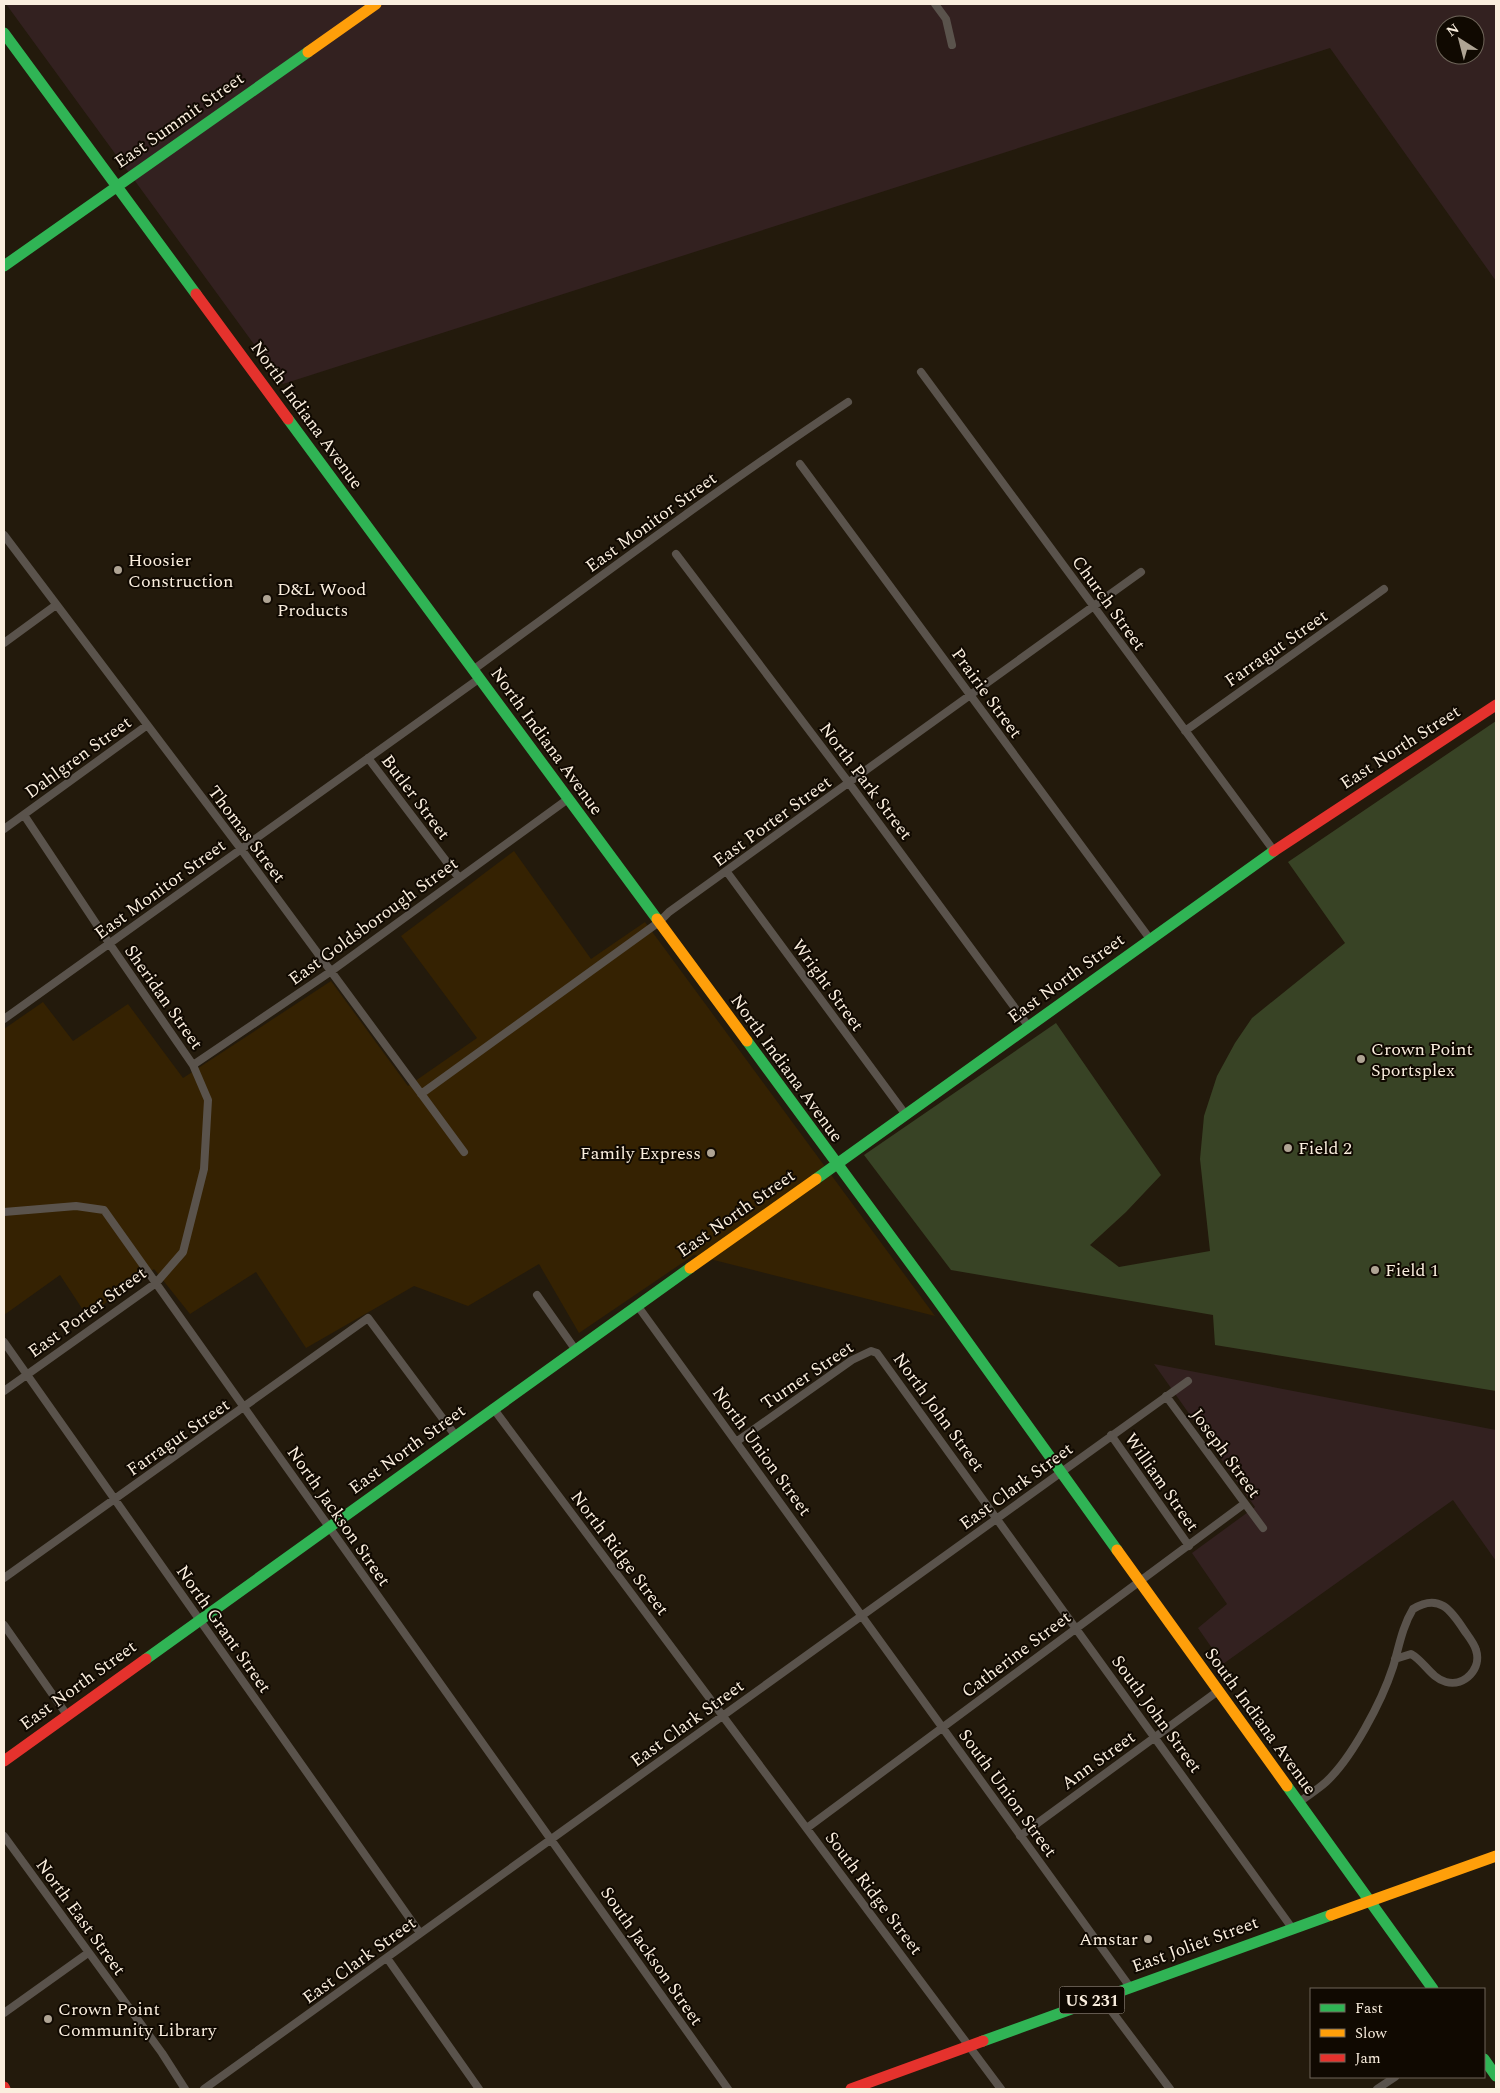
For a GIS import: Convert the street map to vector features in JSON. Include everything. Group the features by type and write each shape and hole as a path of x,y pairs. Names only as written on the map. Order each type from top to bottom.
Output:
{"street":[{"name":"East Summit Street","path":"4,266 376,4"},
{"path":"935,4 946,19 952,45"},
{"name":"North Indiana Avenue","path":"4,33 837,1164 1061,1472"},
{"name":"Church Street","path":"921,372 1274,851"},
{"name":"East Monitor Street","path":"4,1018 368,758 661,532 848,402"},
{"name":"Prairie Street","path":"800,464 1150,939"},
{"name":"Thomas Street","path":"4,535 146,726 241,849 464,1152"},
{"name":"North Park Street","path":"676,554 850,783 1029,1027"},
{"name":"East Porter Street","path":"421,1094 658,922 669,912 1141,572"},
{"name":"Farragut Street","path":"1185,731 1384,589"},
{"path":"4,643 56,605"},
{"name":"East North Street","path":"4,1761 575,1349 1274,851 1327,814 1424,755 1496,705"},
{"name":"Dahlgren Street","path":"4,829 146,726"},
{"name":"Butler Street","path":"368,758 459,878"},
{"name":"East Goldsborough Street","path":"193,1065 330,972 568,799"},
{"name":"Sheridan Street","path":"24,815 109,944 193,1065 208,1100 204,1169 184,1252"},
{"name":"Wright Street","path":"727,872 906,1115"},
{"name":"North Jackson Street","path":"4,1212 76,1206 104,1210 551,1840"},
{"name":"East Porter Street","path":"4,1391 156,1283 184,1252"},
{"path":"537,1295 575,1349"},
{"name":"North Union Street","path":"637,1305 861,1616"},
{"name":"Farragut Street","path":"4,1578 368,1318 456,1435"},
{"name":"North Grant Street","path":"4,1342 420,1933"},
{"name":"Turner Street","path":"736,1442 852,1360 871,1351"},
{"name":"North John Street","path":"871,1351 877,1353 885,1362 997,1518"},
{"name":"East Clark Street","path":"204,2089 1188,1381"},
{"name":"Joseph Street","path":"1166,1396 1263,1528"},
{"name":"North Ridge Street","path":"493,1408 722,1716"},
{"name":"William Street","path":"1111,1436 1189,1546"},
{"name":"South Indiana Avenue","path":"1061,1472 1298,1804 1432,1988"},
{"name":"Catherine Street","path":"807,1828 1244,1504"},
{"name":"South John Street","path":"997,1518 1292,1928"},
{"path":"1298,1804 1327,1781 1357,1743 1378,1703 1409,1615 1413,1609 1419,1605 1429,1603 1445,1606 1452,1612 1476,1648 1477,1657 1474,1671 1469,1677 1453,1683 1445,1682 1438,1678 1417,1657 1411,1654 1395,1658"},
{"name":"South Union Street","path":"861,1616 1130,1987"},
{"path":"4,1625 67,1715"},
{"name":"Ann Street","path":"1020,1836 1218,1691"},
{"name":"South Ridge Street","path":"722,1716 1001,2089"},
{"name":"North East Street","path":"4,1836 159,2049 185,2089"},
{"name":"South Jackson Street","path":"551,1840 728,2089"},
{"name":"East Joliet Street","path":"851,2089 866,2087 968,2045 1496,1856"},
{"path":"4,2014 88,1953"},
{"path":"387,1958 479,2089"},
{"path":"1100,1997 1170,2089"},
{"path":"1485,2060 1496,2076"},
{"path":"1377,2089 1394,2078"}],"shaded area":[{"path":"6,4 1496,4 1496,281 1330,48 283,384"},
{"path":"514,851 591,959 645,922 935,1316 694,1255 579,1333 539,1264 468,1306 414,1286 306,1348 256,1272 190,1314 154,1269 87,1316 60,1275 4,1315 4,1029 43,1002 73,1041 128,1004 183,1078 331,981 408,1086 477,1038 401,936"},
{"path":"1154,1364 1496,1430 1496,1561 1453,1500 1223,1664 1198,1628 1227,1604 1192,1553 1255,1507"}],"green space":[{"name":"Crown Point Sportsplex","path":"1496,721 1496,1391 1215,1345 1213,1315 951,1270 864,1155 1056,1023 1161,1175 1126,1212 1090,1245 1119,1267 1210,1251 1200,1159 1204,1116 1217,1076 1235,1043 1252,1018 1345,943 1288,862"}],"traffic: fast":[{"path":"4,33 196,294"},
{"path":"4,266 308,52"},
{"path":"288,419 657,919"},
{"path":"816,1179 1274,851"},
{"path":"747,1041 936,1298 1117,1550"},
{"path":"146,1659 690,1268"},
{"path":"1287,1786 1432,1988"},
{"path":"983,2041 1331,1915"},
{"path":"1485,2060 1496,2076"}],"traffic: slow":[{"path":"308,52 376,4"},
{"path":"657,919 747,1041"},
{"path":"690,1268 816,1179"},
{"path":"1117,1550 1287,1786"},
{"path":"1331,1915 1496,1856"}],"traffic: jam":[{"path":"196,294 288,419"},
{"path":"1274,851 1496,705"},
{"path":"4,1761 146,1659"},
{"path":"851,2089 983,2041"}],"place":[{"name":"Hoosier Construction","path":"118,570"},
{"name":"D&L Wood Products","path":"267,599"},
{"name":"Crown Point Sportsplex","path":"1361,1059"},
{"name":"Field 2","path":"1288,1148"},
{"name":"Family Express","path":"711,1153"},
{"name":"Field 1","path":"1375,1270"},
{"name":"Amstar","path":"1148,1939"},
{"name":"Crown Point Community Library","path":"48,2019"}]}
